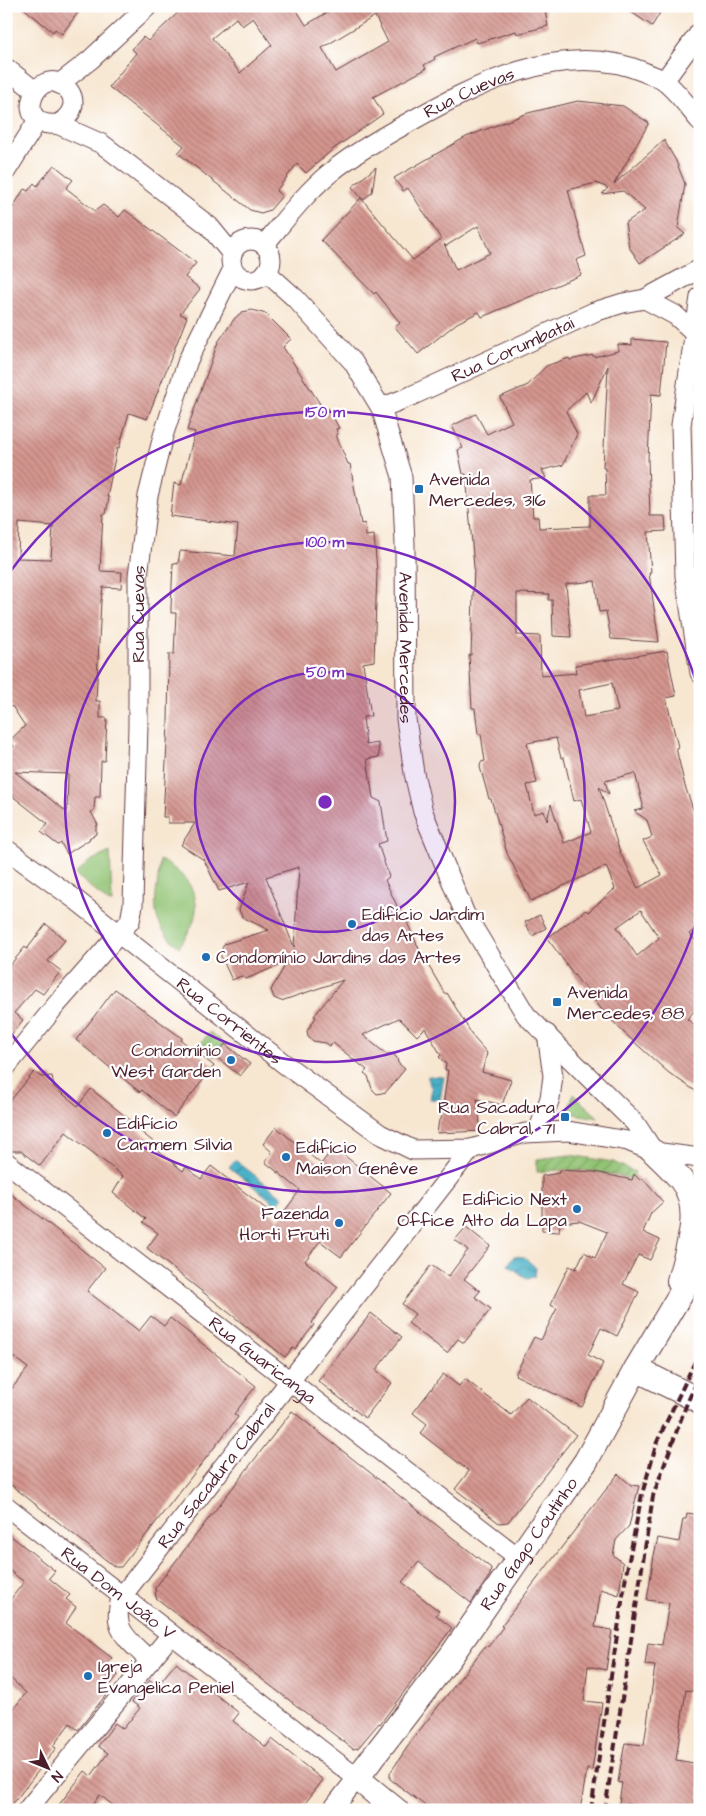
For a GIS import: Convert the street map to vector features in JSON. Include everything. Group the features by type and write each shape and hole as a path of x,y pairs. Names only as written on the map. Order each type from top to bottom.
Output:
{"street":[{"path":"59,84 90,60 148,6"},
{"path":"664,81 700,32"},
{"path":"90,60 73,102 68,117 57,124 50,125 38,120 31,109 32,97 35,91 46,84 59,84 65,87 73,102 102,144"},
{"name":"Rua Cuevas","path":"264,244 330,172 383,137 485,83 538,66 585,61 613,63 634,68 664,81 700,121"},
{"path":"6,68 35,91"},
{"path":"6,171 38,120"},
{"path":"57,124 102,144 209,226 252,279 266,272 270,258 264,244 249,240 238,261"},
{"name":"Rua Cuevas","path":"6,1068 57,1004 130,921 133,906 138,725 138,576 148,496 178,388 214,303 238,261"},
{"name":"Rua Corumbatai","path":"381,408 585,316 623,303 645,299 700,269"},
{"name":"Avenida Mercedes","path":"266,272 295,298 353,362 381,408 402,477 405,544 406,719 414,773 423,812 465,914 526,1015 635,1123 654,1152"},
{"path":"700,297 693,330 681,425 685,576 700,672"},
{"path":"645,299 675,315 693,330"},
{"name":"Rua Corrientes","path":"6,849 287,1066 380,1134 412,1150 472,1149"},
{"path":"538,1132 550,1098 553,1076 547,1034"},
{"path":"472,1149 525,1133 568,1131 628,1141 654,1152 700,1158"},
{"name":"Rua Sacadura Cabral","path":"122,1596 472,1149"},
{"path":"654,1152 681,1181 693,1208 690,1238 670,1312"},
{"name":"Rua Guaricanga","path":"6,1162 519,1558"},
{"name":"Rua Gago Coutinho","path":"332,1810 450,1656 586,1461 636,1369 700,1261"},
{"path":"636,1369 700,1401"},
{"name":"Rua Dom João V","path":"6,1506 396,1810"},
{"path":"122,1596 117,1622 122,1633 150,1661"},
{"path":"27,1810 172,1634"}],"green space":[{"path":"110,852 112,902 109,903 75,874 90,861"},
{"path":"160,860 177,871 190,885 194,893 196,912 193,923 179,947 168,937 157,918 156,898"},
{"path":"210,1032 225,1044 214,1057 199,1045"},
{"path":"573,1094 599,1118 568,1113"},
{"path":"570,1155 613,1162 635,1172 632,1179 585,1171 537,1172 537,1159"}],"water":[{"path":"428,1076 444,1077 440,1100 430,1099 432,1088 428,1083"},
{"path":"235,1160 283,1197 277,1205 229,1167"},
{"path":"514,1256 524,1257 536,1268 535,1276 528,1279 508,1265"}],"building":[{"path":"21,6 83,6 62,34 55,29 53,32"},
{"path":"185,6 294,6 306,25 338,6 544,6 548,26 517,34 516,31 477,43 475,38 434,57 435,59 424,65 426,69 373,97 383,114 332,150 306,173 297,164 276,191 282,196 270,210 261,213 250,210 178,153 184,146 109,87 136,53 132,49 143,37 148,41","holes":["375,16 388,42 336,72 322,48","236,18 242,26 253,18 272,45 240,73 212,38"]},
{"path":"622,6 664,6 652,26"},
{"path":"578,101 623,106 649,123 614,184 664,140 676,161 685,184 678,228 685,234 640,263 629,247 625,223 645,210 623,191 602,194 608,188 596,183 568,190 586,256 576,260 581,275 482,317 479,312 457,323 418,354 395,327 400,323 376,292 374,294 321,240 361,198 413,260 441,239 408,188 403,191 394,178 466,137 528,113","holes":["478,226 490,253 456,270 444,244 446,246"]},
{"path":"54,165 73,180 66,188 95,211 103,205 119,217 125,210 196,263 185,277 200,289 180,314 187,317 147,419 129,413 119,448 117,448 107,497 109,497 106,514 103,514 100,571 122,572 121,588 103,587 101,601 96,701 100,701 100,718 107,718 105,761 101,761 100,797 95,797 94,810 91,812 98,825 96,826 96,834 67,854 61,843 58,845 41,832 48,824 6,791 6,756 14,746 9,741 25,726 12,706 6,710 6,219 24,189 28,191 34,183 37,186","holes":["19,523 53,526 51,559 18,558","15,772 68,774 67,812"]},
{"path":"376,167 372,192 363,200 352,187"},
{"path":"252,310 266,314 291,339 283,347 324,410 328,408 339,428 336,429 338,434 336,435 348,464 350,464 361,524 365,523 366,536 374,535 377,571 374,661 363,663 371,716 363,717 366,745 378,743 379,757 367,759 373,798 381,802 387,841 378,844 389,877 385,880 402,917 404,916 421,953 445,994 447,993 474,1038 487,1053 482,1072 511,1080 502,1105 477,1099 481,1131 437,1133 439,1120 441,1120 448,1070 445,1070 446,1064 439,1057 441,1055 425,1028 417,1036 399,1018 363,1035 386,1054 393,1054 397,1058 398,1063 405,1069 386,1092 377,1094 372,1089 368,1076 364,1073 367,1070 333,1043 330,1046 326,1043 313,1041 308,1037 307,1031 316,1017 314,1016 343,980 281,1001 274,998 271,990 287,962 246,979 241,976 232,980 220,954 224,944 269,930 242,917 239,910 249,882 219,891 204,860 181,845 195,823 168,823 168,817 163,817 168,725 169,654 174,654 176,613 171,613 173,563 178,564 180,551 235,556 238,525 170,516 174,483 181,485 195,432 187,430 218,342 235,318 242,312","holes":["299,867 294,947 266,877"]},
{"path":"632,339 666,342 661,395 651,394 648,459 650,516 665,516 666,531 648,532 651,573 649,573 659,642 611,639 606,611 599,612 595,581 566,584 571,637 553,636 552,600 548,600 549,594 517,593 517,635 540,636 541,676 576,673 575,665 667,651 676,696 666,698 685,786 700,829 700,925 689,934 700,945 700,1005 687,1019 700,1030 700,1094 669,1073 623,1032 602,1010 547,938 586,910 588,912 615,889 606,866 531,901 507,853 491,799 489,799 480,767 481,762 485,761 481,734 478,734 475,708 472,708 469,655 471,655 474,567 466,474 463,474 458,450 463,448 452,426 476,414 487,434 512,422 500,397 528,385 546,366 569,358 570,360 593,355 594,357 618,351 618,344 632,345","holes":["608,366 603,468 605,468 606,495 590,495 590,526 539,528 538,517 533,517 530,480 546,478 542,470 563,465 577,434 566,411 586,392 591,403","612,683 618,711 584,717 579,690","556,738 561,758 564,758 574,801 581,799 591,832 564,843 551,804 547,821 544,811 534,814 527,785 537,783 527,743","635,773 643,805 642,809 634,811 647,820 652,837 643,841 662,875 638,888 620,852 599,787 609,794 605,781","641,910 659,938 637,956 617,927"]},
{"path":"540,915 546,928 532,936 525,922"},
{"path":"46,924 65,940 48,961 61,971 43,994 35,989 14,1013 23,1020 6,1041 6,970 25,947 27,949"},
{"path":"115,989 182,1038 181,1040 214,1066 174,1117 76,1040"},
{"name":"Condomínio West Garden","path":"225,1044 250,1064 240,1076 215,1056"},
{"path":"34,1072 41,1077 52,1076 54,1087 78,1106 91,1089 134,1123 132,1125 160,1147 157,1150 183,1171 186,1167 201,1179 211,1166 279,1219 300,1190 265,1162 272,1152 263,1144 276,1127 321,1164 334,1147 391,1193 341,1257 320,1241 305,1261 338,1287 316,1316 312,1323 314,1325 295,1349 293,1348 285,1357 147,1248 158,1233 143,1222 146,1219 113,1193 123,1176 66,1132 40,1166 21,1151 6,1151 6,1106"},
{"path":"560,1170 595,1172 632,1180 634,1174 640,1180 642,1178 663,1202 651,1213 643,1232 660,1240 650,1260 638,1255 623,1284 639,1292 617,1336 601,1328 588,1355 603,1363 582,1407 515,1375 534,1337 541,1340 557,1308 550,1305 569,1266 576,1269 584,1252 595,1258 607,1232 579,1221 560,1223 559,1232 542,1231 542,1176 559,1173"},
{"path":"6,1190 105,1268 87,1291 139,1331 151,1316 164,1326 170,1318 256,1386 234,1414 238,1417 121,1567 115,1567 6,1481 6,1396 28,1368 6,1352"},
{"path":"466,1227 490,1246 464,1279 480,1291 475,1297 491,1309 464,1343 458,1339 447,1353 408,1323 415,1314 402,1304 431,1265 448,1277 468,1250 455,1240"},
{"path":"371,1313 402,1337 376,1370 392,1383 365,1418 318,1381"},
{"path":"443,1374 459,1386 465,1379 511,1415 527,1397 576,1435 508,1522 499,1523 455,1489 469,1471 420,1433 427,1424 413,1413"},
{"path":"292,1411 491,1568 490,1575 471,1603 419,1562 402,1582 439,1611 436,1615 452,1628 380,1724 358,1748 353,1749 156,1598 155,1588"},
{"path":"618,1474 631,1485 639,1486 629,1526 616,1540 613,1555 623,1563 619,1595 601,1589 595,1627 612,1630 606,1670 588,1666 584,1701 602,1703 592,1771 587,1769 580,1810 431,1810 390,1779 390,1773 412,1740 486,1645 488,1647 503,1627 501,1626"},
{"path":"687,1513 700,1515 700,1692 686,1690 676,1760 700,1764 700,1810 634,1810 635,1805 619,1803 622,1783 618,1782 621,1764 625,1743 644,1745 655,1666 645,1665 648,1643 662,1645 669,1603 647,1600 654,1555 658,1538 679,1542 683,1519 686,1519"},
{"path":"6,1532 55,1571 49,1578 70,1595 66,1599 76,1607 66,1623 112,1658 106,1665 118,1675 108,1688 110,1690 78,1730 70,1723 53,1746 56,1748 8,1810 6,1810 6,1718 26,1693 6,1674 6,1605 24,1582 6,1568"},
{"path":"176,1663 239,1713 233,1721 266,1747 272,1739 323,1780 300,1810 119,1810 100,1795 88,1810 55,1810 85,1771 91,1776 108,1753 98,1746 115,1723 123,1729 140,1708 132,1702 150,1680 157,1686"}],"railway":[{"path":"591,1810 626,1575 642,1494 657,1442 700,1351"},
{"path":"605,1810 653,1496 687,1403 700,1375"}],"place":[{"name":"Avenida Mercedes, 316","path":"419,489"},
{"name":"Edifício Jardim das Artes","path":"352,924"},
{"name":"Condomínio Jardins das Artes","path":"206,957"},
{"name":"Avenida Mercedes, 88","path":"557,1002"},
{"name":"Condomínio West Garden","path":"231,1060"},
{"name":"Rua Sacadura Cabral, 71","path":"565,1117"},
{"name":"Edifício Carmem Silvia","path":"107,1133"},
{"name":"Edifício Maison Genêve","path":"286,1157"},
{"name":"Edificio Next Office Alto da Lapa","path":"577,1209"},
{"name":"Fazenda Horti Fruti","path":"339,1223"},
{"name":"Igreja Evangelica Peniel","path":"88,1676"}]}
